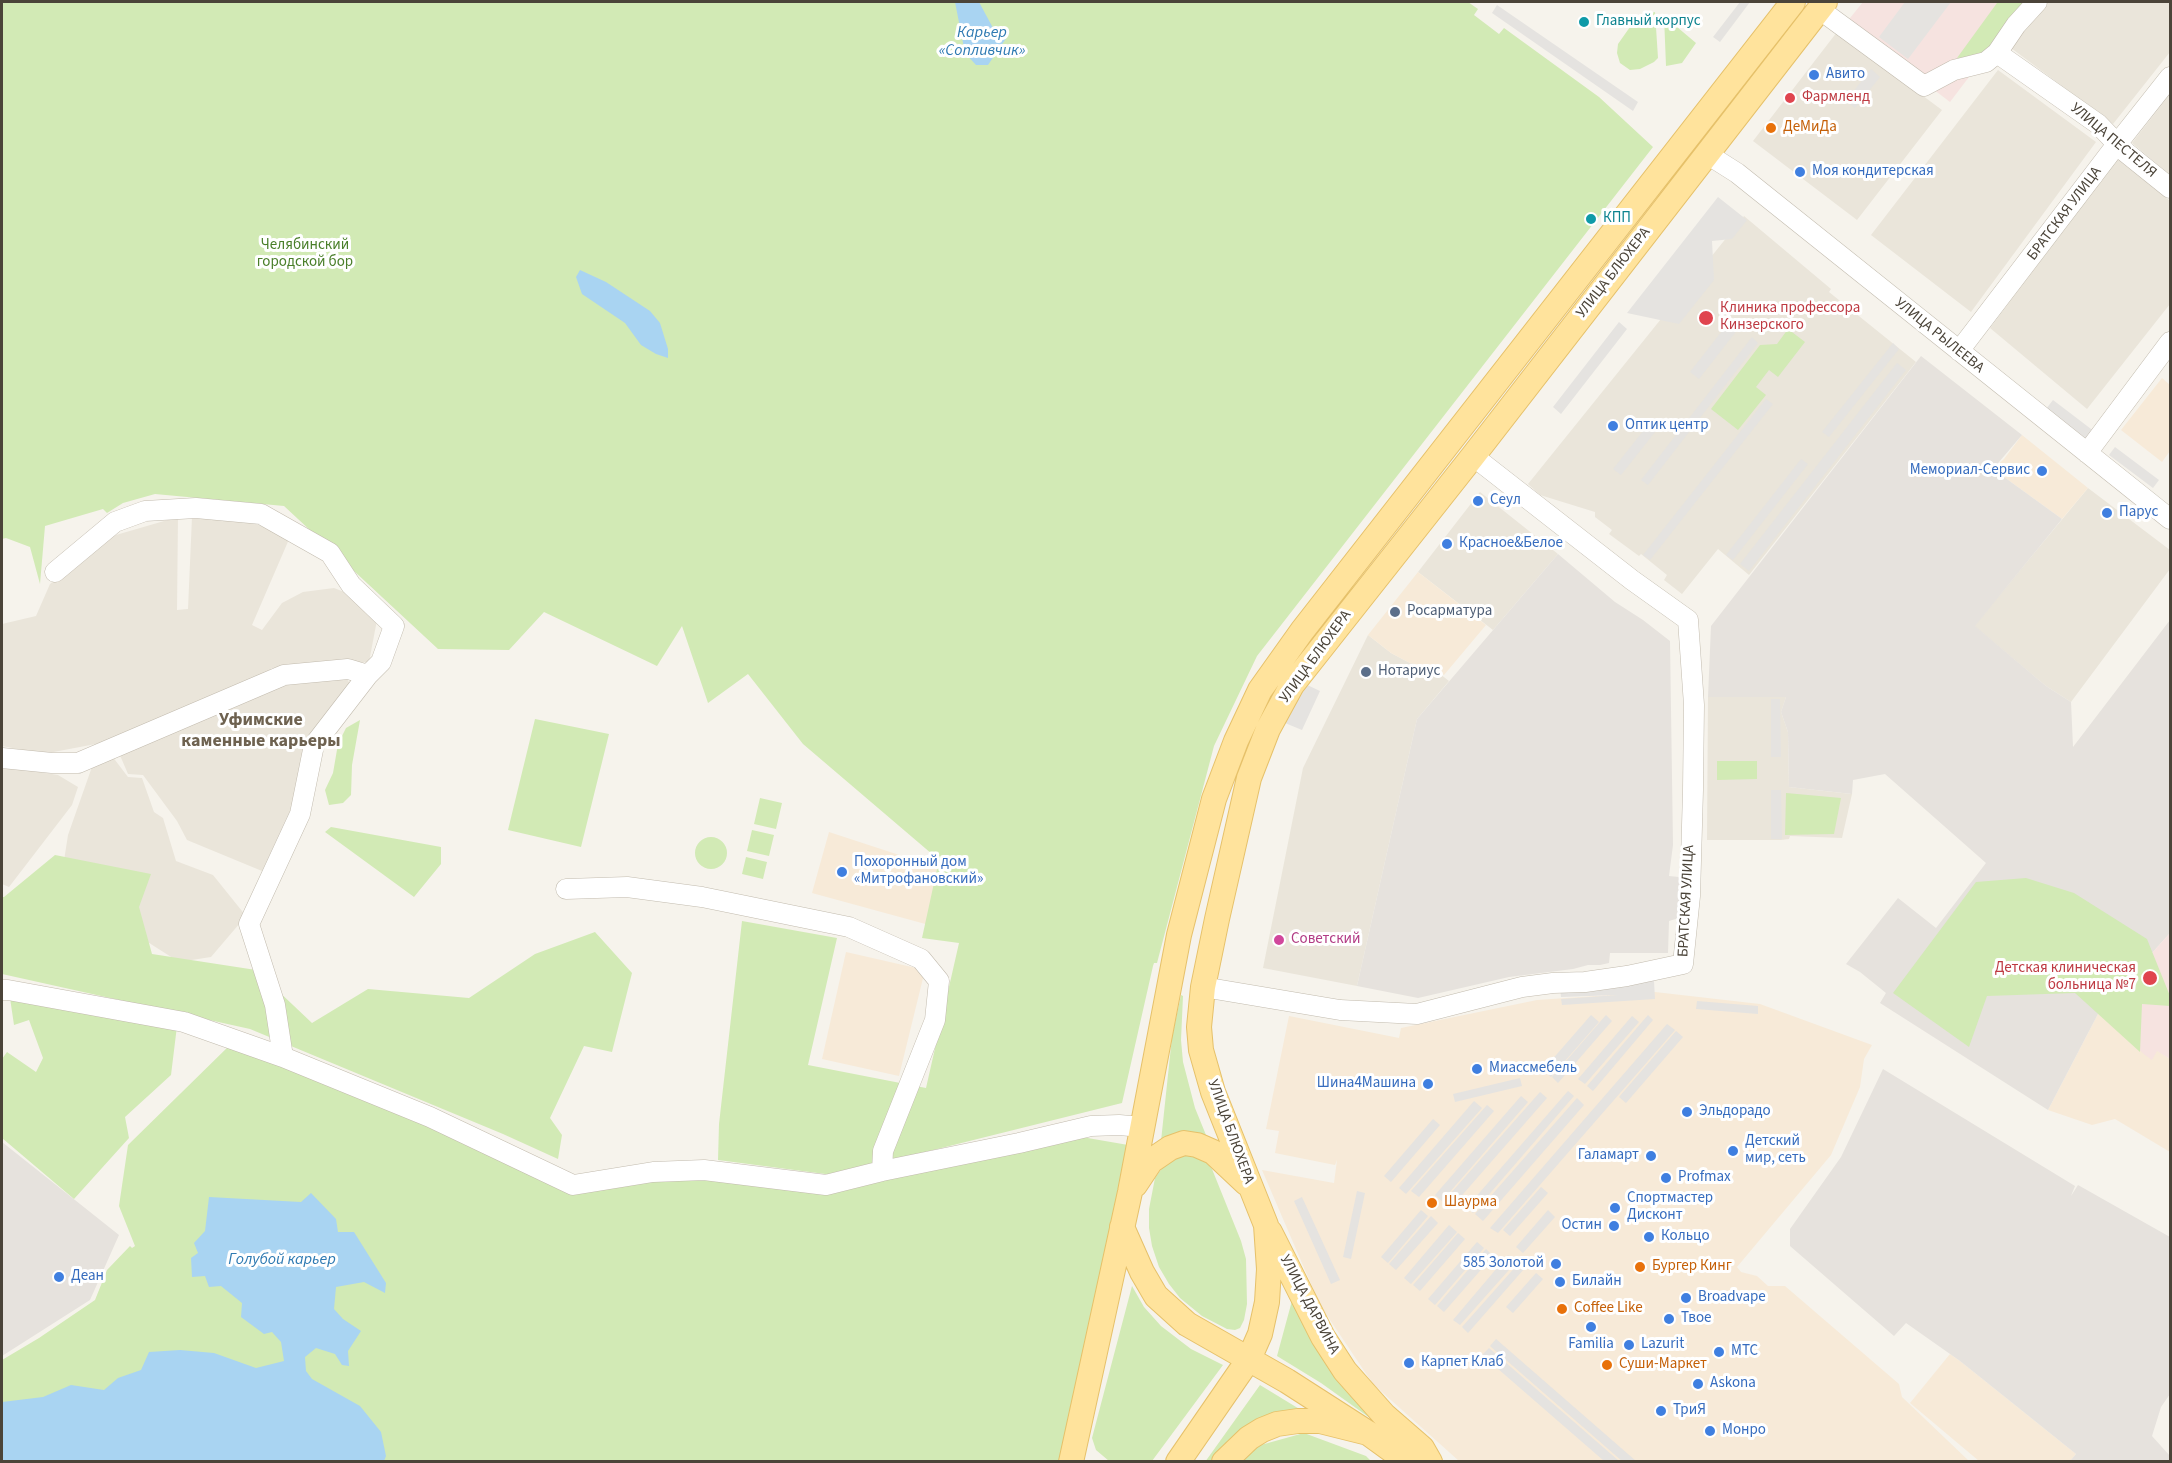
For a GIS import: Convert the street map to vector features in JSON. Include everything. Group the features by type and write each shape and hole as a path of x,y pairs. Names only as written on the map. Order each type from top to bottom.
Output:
{"main road":[{"name":"УЛИЦА БЛЮХЕРА","path":"1071,1461 1130,1192 1171,969 1214,799 1236,741 1260,690 1302,631 1686,136 1793,2"},
{"name":"УЛИЦА БЛЮХЕРА","path":"1178,1461 1249,1359 1260,1334 1268,1302 1269,1269 1266,1225 1213,1092 1202,1050 1199,1027 1203,987 1250,778 1268,729 1292,685 1473,456 1822,5"},
{"path":"1686,136 1707,154"},
{"path":"1130,1192 1151,1161 1170,1148 1184,1143 1197,1145 1213,1152 1250,1186"},
{"name":"УЛИЦА ДАРВИНА","path":"1266,1225 1323,1337 1345,1371 1384,1415 1422,1448 1430,1461"},
{"path":"1122,1227 1142,1272 1156,1296 1187,1324 1249,1359 1368,1433 1408,1461"},
{"path":"1224,1461 1249,1437 1277,1424 1298,1420 1320,1421 1368,1433"},
{"path":"1079,1426 1086,1456 1092,1461"}],"street":[{"path":"1822,5 1924,86 1954,70 1986,62 1997,53 2016,25 2037,2"},
{"name":"УЛИЦА ПЕСТЕЛЯ","path":"1997,53 2098,124 2124,151 2170,188"},
{"name":"БРАТСКАЯ УЛИЦА","path":"1959,351 2170,77"},
{"name":"УЛИЦА РЫЛЕЕВА","path":"1707,154 1737,173 2170,519"},
{"path":"2087,453 2170,342"},
{"name":"БРАТСКАЯ УЛИЦА","path":"1203,987 1340,1010 1417,1014 1522,987 1627,976 1683,964 1690,896 1693,779 1694,705 1688,620 1632,580 1473,456"},
{"path":"55,572 115,522 145,511 196,508 261,514 330,553 351,585 394,626 381,662 368,675 314,745 300,814 249,924 275,1005 283,1057"},
{"path":"2,758 78,763 284,675 348,669 368,675"},
{"path":"566,889 627,887 714,899 849,927 921,959 939,981 935,1020 883,1151 882,1171"},
{"path":"2,990 184,1022 283,1057 430,1117 573,1185 653,1172 704,1170 826,1185 1091,1126 1142,1127"}],"shaded area":[{"path":"1740,2 1750,2 1720,42 1713,37"},
{"path":"1863,2 2026,2 1950,102 1846,23"},
{"path":"1905,2 1951,2 1908,59 1879,37"},
{"path":"2047,2 2170,2 2170,52 2113,124 2011,48"},
{"path":"1497,5 1638,102 1633,111 1492,13"},
{"path":"1837,32 1942,110 1857,220 1753,141"},
{"path":"1871,69 1880,77 1855,108 1846,101"},
{"path":"1998,70 2096,142 1971,312 1871,235"},
{"path":"2170,94 2170,175 2132,143"},
{"path":"2117,159 2170,201 2170,304 2087,409 1990,328"},
{"path":"1718,197 1747,220 1732,239 1712,241 1714,280 1679,324 1627,313"},
{"path":"1744,216 1831,289 1829,292 1916,362 1749,575 1718,549 1682,594 1664,580 1667,575 1641,554 1639,556 1609,534 1612,530 1595,517 1595,512 1540,495 1528,484"},
{"path":"1619,322 1627,329 1561,414 1553,407"},
{"path":"1729,322 1738,329 1699,379 1690,372"},
{"path":"1752,337 1758,343 1648,485 1641,480"},
{"path":"1893,343 1899,349 1829,437 1822,432"},
{"path":"1921,356 2022,435 1993,469 2062,519 1975,626 2046,686 2071,702 2073,747 2170,620 2170,933 2099,1012 2048,1110 1880,1003 1886,993 1846,964 1898,898 1936,928 1986,863 1885,774 1853,780 1852,794 1789,787 1788,732 1781,712 1786,697 1708,697 1711,626"},
{"path":"1897,363 1906,370 1749,571 1740,564"},
{"path":"2162,378 2170,385 2170,451 2162,462 2121,430"},
{"path":"1766,399 1773,404 1650,560 1643,555"},
{"path":"2053,400 2095,432 2088,442 2046,409"},
{"path":"1651,421 1659,427 1621,475 1613,469"},
{"path":"2022,435 2088,488 2062,519 1993,469 2004,459"},
{"path":"2115,447 2159,480 2153,488 2109,455"},
{"path":"1801,459 1808,464 1733,560 1726,555"},
{"path":"2088,488 2170,550 2170,569 2071,702 2046,686 1974,626"},
{"path":"1480,492 1558,554 1493,630 1418,572"},
{"path":"178,517 177,610 188,609 192,517 237,517 290,537 252,625 262,630 282,603 303,592 334,588 352,595 377,620 369,662 272,668 247,686 101,743 43,754 2,746 2,624 36,616 50,584 109,537"},
{"path":"1558,554 1615,602 1670,641 1673,845 1669,876 1679,877 1680,887 1679,918 1669,921 1668,953 1610,953 1609,963 1509,977 1418,998 1357,986 1417,719"},
{"path":"1418,572 1486,625 1444,675 1431,667 1410,663 1391,653 1368,635"},
{"path":"1368,635 1391,653 1410,663 1431,667 1449,681 1417,719 1357,986 1263,968 1303,768"},
{"path":"299,679 347,679 352,687 306,739 293,804 262,871 187,840 177,821 143,775 128,774 119,753"},
{"path":"1303,683 1320,691 1302,730 1285,723"},
{"path":"1708,697 1786,697 1781,712 1788,732 1789,787 1852,794 1842,838 1790,836 1789,839 1781,840 1707,840"},
{"path":"1771,699 1780,699 1781,757 1771,757"},
{"path":"112,756 128,777 142,778 154,812 163,818 176,861 213,875 246,916 211,957 179,962 121,925 63,867 68,835 93,764"},
{"path":"15,768 58,775 78,787 72,805 9,887 2,884 2,769"},
{"path":"1771,790 1781,790 1782,839 1771,839"},
{"path":"829,832 942,869 929,925 812,893"},
{"name":"Детская клиническая больница №7","path":"2170,933 2170,1059 2157,1051 2152,1060 2099,1012"},
{"path":"846,952 925,970 899,1076 822,1059"},
{"path":"1654,981 1655,999 1562,1005 1561,999 1617,995 1561,997 1560,987"},
{"path":"1655,992 1760,1004 1872,1045 1864,1059 1860,1087 1831,1155 1737,1267 1741,1272 1757,1276 1768,1286 1785,1286 1899,1384 1902,1397 1969,1461 1459,1461 1373,1384 1320,1305 1262,1170 1334,1183 1337,1160 1335,1165 1275,1153 1279,1131 1266,1129 1289,1016 1399,1038 1401,1028 1537,1000"},
{"path":"1697,1001 1758,1006 1758,1014 1696,1009"},
{"path":"2099,1012 2170,1059 2170,1152 2115,1119 2092,1125 2048,1110"},
{"path":"1591,1015 1599,1022 1551,1077 1543,1070"},
{"path":"1606,1015 1612,1021 1558,1083 1552,1077"},
{"path":"1648,1015 1653,1020 1593,1091 1587,1086"},
{"path":"1632,1016 1639,1022 1585,1084 1578,1079"},
{"path":"1667,1024 1675,1030 1498,1233 1490,1228"},
{"path":"1676,1031 1683,1037 1626,1103 1619,1097"},
{"path":"1883,1069 2075,1186 2071,1196 2078,1185 2170,1237 2170,1394 2161,1407 2152,1436 2170,1456 2170,1461 2070,1461 2076,1454 1960,1361 1906,1323 1894,1336 1790,1246 1790,1229 1841,1157"},
{"path":"1520,1078 1522,1086 1455,1102 1453,1094"},
{"path":"1568,1091 1574,1096 1473,1213 1467,1207"},
{"path":"1540,1092 1547,1098 1450,1209 1443,1202"},
{"path":"1521,1096 1528,1102 1442,1201 1435,1195"},
{"path":"1577,1098 1584,1105 1483,1221 1475,1214"},
{"path":"1474,1101 1482,1108 1406,1194 1399,1188"},
{"path":"1487,1105 1494,1111 1419,1197 1411,1191"},
{"path":"1433,1119 1440,1125 1391,1182 1384,1176"},
{"path":"2,1142 119,1235 90,1300 2,1356"},
{"path":"1541,1187 1548,1193 1510,1236 1503,1230"},
{"path":"1357,1191 1365,1193 1351,1259 1343,1257"},
{"path":"1302,1197 1340,1280 1331,1284 1294,1201"},
{"path":"1421,1210 1428,1216 1388,1263 1381,1257"},
{"path":"1548,1210 1555,1217 1523,1253 1516,1247"},
{"path":"1431,1216 1438,1223 1396,1270 1389,1264"},
{"path":"1449,1225 1457,1232 1411,1284 1404,1278"},
{"path":"1458,1233 1465,1239 1420,1291 1413,1285"},
{"path":"1477,1242 1484,1248 1435,1305 1428,1299"},
{"path":"1486,1249 1493,1256 1444,1312 1437,1306"},
{"path":"1508,1255 1516,1262 1460,1325 1453,1320"},
{"path":"1518,1264 1524,1269 1468,1333 1462,1327"},
{"path":"1536,1273 1543,1279 1513,1313 1506,1307"},
{"path":"1496,1339 1636,1461 1622,1461 1490,1346"},
{"path":"1489,1348 1619,1461 1604,1461 1482,1355"},
{"path":"1950,1354 2076,1454 2070,1461 1979,1461 1910,1403"}],"green space":[{"name":"Челябинский городской бор","path":"2,2 1468,2 1478,9 1474,15 1499,34 1504,28 1599,97 1653,147 1257,656 1214,746 1157,963 1153,966 1122,1103 833,1175 718,1160 719,1124 742,921 837,938 808,1065 926,1088 959,943 922,938 939,860 803,744 748,674 708,703 682,626 657,666 544,612 509,650 438,649 284,506 155,494 123,503 107,513 103,509 45,526 40,584 30,547 6,538 2,539"},
{"path":"2024,2 1986,56 1957,58 1997,3"},
{"path":"1655,12 1658,58 1640,69 1630,70 1620,63 1617,53 1618,44 1637,17"},
{"path":"1664,16 1696,43 1682,63 1666,66"},
{"path":"1788,329 1805,342 1778,377 1769,370 1756,387 1766,395 1738,430 1711,409 1760,345 1777,344"},
{"path":"535,719 609,734 581,847 508,830"},
{"path":"360,720 352,765 351,795 343,803 329,805 325,790 333,773 338,744 346,728"},
{"path":"1717,761 1757,761 1757,779 1717,780"},
{"path":"1786,793 1841,798 1834,834 1785,835"},
{"path":"760,798 782,803 776,829 754,824"},
{"path":"331,827 441,847 441,864 414,897 325,832"},
{"path":"752,830 774,835 769,856 747,851"},
{"path":"711,837 722,842 727,853 722,864 711,869 700,864 695,853 700,842"},
{"path":"55,855 151,874 139,907 152,954 256,970 312,1023 368,989 469,998 535,954 595,932 632,973 612,1052 584,1046 550,1118 562,1135 558,1159 250,1029 2,974 2,897"},
{"path":"746,857 767,862 763,879 742,874"},
{"path":"2026,878 2074,893 2147,939 2170,996 2170,1006 2142,1004 2140,1052 2075,993 1987,996 1969,1047 1893,993 1976,882"},
{"path":"1181,995 1183,996 1181,1040 1183,1062 1195,1108 1206,1135 1184,1135 1161,1141 1172,1037"},
{"path":"10,998 177,1026 171,1075 125,1117 129,1138 74,1199 2,1138 2,1059 7,1052 36,1072 43,1058 29,1020 14,1025"},
{"path":"233,1042 575,1189 654,1175 825,1189 1076,1136 1134,1146 1062,1461 2,1461 2,1360 95,1300 107,1270 130,1246 132,1248 135,1246 119,1206 128,1145"},
{"path":"1182,1156 1196,1156 1212,1169 1241,1241 1246,1259 1247,1304 1244,1320 1240,1328 1235,1330 1227,1329 1202,1316 1180,1298 1159,1267 1152,1246 1149,1209 1155,1178 1167,1161"},
{"path":"1132,1286 1144,1307 1161,1326 1191,1349 1223,1365 1152,1461 1109,1461 1096,1450 1092,1438"},
{"path":"1293,1297 1377,1423 1321,1383 1277,1356"},
{"path":"1260,1385 1301,1410 1225,1446 1212,1461 1205,1462"},
{"path":"1304,1433 1366,1456 1371,1461 1239,1462 1250,1448"}],"water":[{"name":"Карьер «Сопливчик»","path":"955,2 979,2 993,28 1007,37 988,65 976,65 965,53"},
{"path":"580,270 606,282 650,311 660,323 668,349 668,358 641,345 625,323 582,294 576,277"},
{"name":"Голубой карьер","path":"311,1193 336,1219 338,1232 354,1232 386,1283 385,1293 364,1282 336,1287 334,1309 343,1319 361,1331 348,1351 349,1366 342,1365 335,1354 316,1348 305,1357 306,1371 312,1379 360,1406 381,1432 386,1456 384,1461 2,1461 2,1402 43,1397 71,1385 104,1390 118,1378 141,1370 149,1352 180,1350 214,1353 256,1368 284,1361 281,1342 272,1332 264,1334 241,1317 242,1303 221,1286 209,1287 205,1276 192,1277 191,1258 198,1253 194,1243 205,1231 209,1197 301,1202"}],"place":[{"name":"Главный корпус","path":"1584,22"},
{"name":"Авито","path":"1814,75"},
{"name":"Фармленд","path":"1790,98"},
{"name":"ДеМиДа","path":"1771,128"},
{"name":"Моя кондитерская","path":"1800,172"},
{"name":"КПП","path":"1591,219"},
{"name":"Клиника профессора Кинзерского","path":"1706,318"},
{"name":"Оптик центр","path":"1613,426"},
{"name":"Мемориал-Сервис","path":"2042,471"},
{"name":"Сеул","path":"1478,501"},
{"name":"Парус","path":"2107,513"},
{"name":"Красное&Белое","path":"1447,544"},
{"name":"Росарматура","path":"1395,612"},
{"name":"Нотариус","path":"1366,672"},
{"name":"Похоронный дом «Митрофановский»","path":"842,872"},
{"name":"Советский","path":"1279,940"},
{"name":"Детская клиническая больница №7","path":"2150,978"},
{"name":"Миассмебель","path":"1477,1069"},
{"name":"Шина4Машина","path":"1428,1084"},
{"name":"Эльдорадо","path":"1687,1112"},
{"name":"Детский мир, сеть","path":"1733,1151"},
{"name":"Галамарт","path":"1651,1156"},
{"name":"Profmax","path":"1666,1178"},
{"name":"Шаурма","path":"1432,1203"},
{"name":"Спортмастер Дисконт","path":"1615,1208"},
{"name":"Остин","path":"1614,1226"},
{"name":"Кольцо","path":"1649,1237"},
{"name":"585 Золотой","path":"1556,1264"},
{"name":"Бургер Кинг","path":"1640,1267"},
{"name":"Деан","path":"59,1277"},
{"name":"Билайн","path":"1560,1282"},
{"name":"Broadvape","path":"1686,1298"},
{"name":"Coffee Like","path":"1562,1309"},
{"name":"Твое","path":"1669,1319"},
{"name":"Familia","path":"1591,1327"},
{"name":"Lazurit","path":"1629,1345"},
{"name":"МТС","path":"1719,1352"},
{"name":"Карпет Клаб","path":"1409,1363"},
{"name":"Суши-Маркет","path":"1607,1365"},
{"name":"Askona","path":"1698,1384"},
{"name":"ТриЯ","path":"1661,1411"},
{"name":"Монро","path":"1710,1431"}],"district":[{"name":"Уфимские каменные карьеры","path":"261,731"}]}
